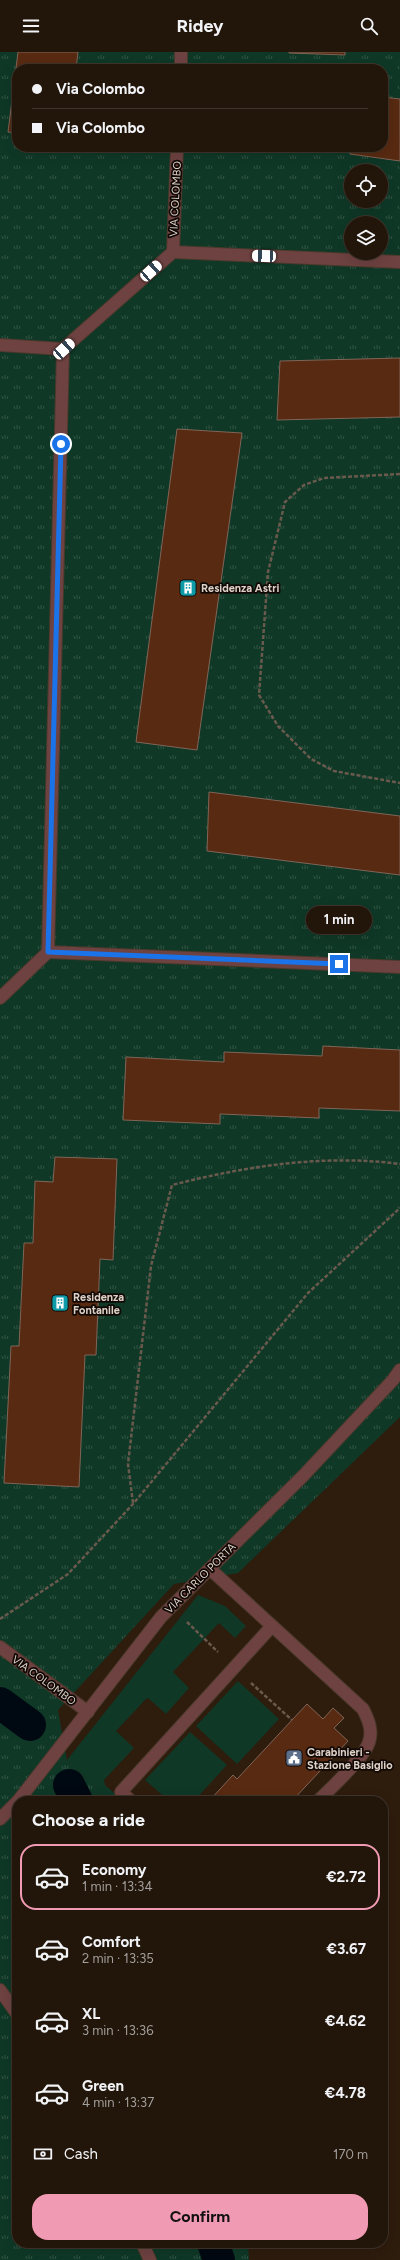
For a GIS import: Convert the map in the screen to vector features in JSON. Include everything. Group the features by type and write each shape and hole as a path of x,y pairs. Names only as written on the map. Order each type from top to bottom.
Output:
{"street":[{"path":"181,64 182,52"},
{"name":"VIA COLOMBO","path":"173,252 177,152"},
{"name":"VIA COLOMBO","path":"64,349 173,252 400,262"},
{"path":"0,345 64,349 48,952 0,998"},
{"path":"48,952 400,967"},
{"name":"VIA CARLO PORTA","path":"21,1796 88,1712 121,1666 161,1617 303,1476 393,1380 400,1370"},
{"path":"210,1569 363,1709 368,1719 371,1730 369,1742 362,1754 323,1796"},
{"path":"125,1796 121,1792 272,1626"},
{"name":"VIA COLOMBO","path":"0,1647 88,1712"},
{"name":"VIA CARLO PORTA","path":"0,1819 12,1806"},
{"path":"0,1990 12,2007"},
{"path":"144,2248 150,2260"}],"path":[{"path":"400,474 324,478 304,486 285,502 275,535 267,579 259,695 278,726 311,759 334,770 400,783"},
{"path":"133,1504 128,1464 151,1266 172,1185 217,1174 286,1162 372,1161 400,1164"},
{"path":"0,1619 68,1574 133,1504 308,1293 400,1208"}],"green space":[{"path":"0,52 400,52 400,1417 238,1573 174,1584 58,1710 67,1760 106,1796 12,1796 12,2248 248,2248 249,2260 0,2260"},
{"path":"198,1595 225,1606 246,1626 235,1638 219,1623 173,1672 189,1688 166,1714 148,1698 116,1731 134,1748 104,1780 105,1785 117,1796 106,1796 67,1760"},
{"path":"238,1681 279,1719 237,1764 196,1726"},
{"path":"190,1732 227,1765 199,1796 163,1796 145,1780"}],"building":[{"path":"18,52 78,52 77,64 16,64"},
{"path":"345,52 345,55 289,53"},
{"path":"388,98 400,99 400,161 350,154 350,152 388,152"},
{"path":"12,100 12,132 8,132"},
{"path":"400,358 400,417 277,420 280,361"},
{"name":"Residenza Astri","path":"177,429 242,433 197,750 136,742"},
{"path":"209,792 400,816 400,875 207,851"},
{"path":"323,1046 400,1050 400,1111 319,1108 319,1118 220,1114 220,1124 123,1120 126,1057 224,1062 224,1052 322,1056"},
{"name":"Residenza Fontanile","path":"55,1157 117,1159 113,1260 100,1259 96,1355 85,1355 79,1487 4,1483 11,1346 19,1346 24,1243 33,1243 35,1181 53,1182"},
{"name":"Carabinieri - Stazione Basiglio","path":"307,1704 323,1719 333,1708 344,1718 334,1728 348,1741 297,1796 214,1796 233,1775 237,1779"}],"waterway":[{"path":"0,1703 30,1725"},
{"path":"69,1785 74,1796"},
{"path":"215,2248 219,2260"}],"place":[{"name":"Residenza Astri","path":"188,588"},
{"name":"Residenza Fontanile","path":"60,1303"},
{"name":"Carabinieri - Stazione Basiglio","path":"294,1758"}],"route":[{"path":"61,444 48,952 339,964"}]}
